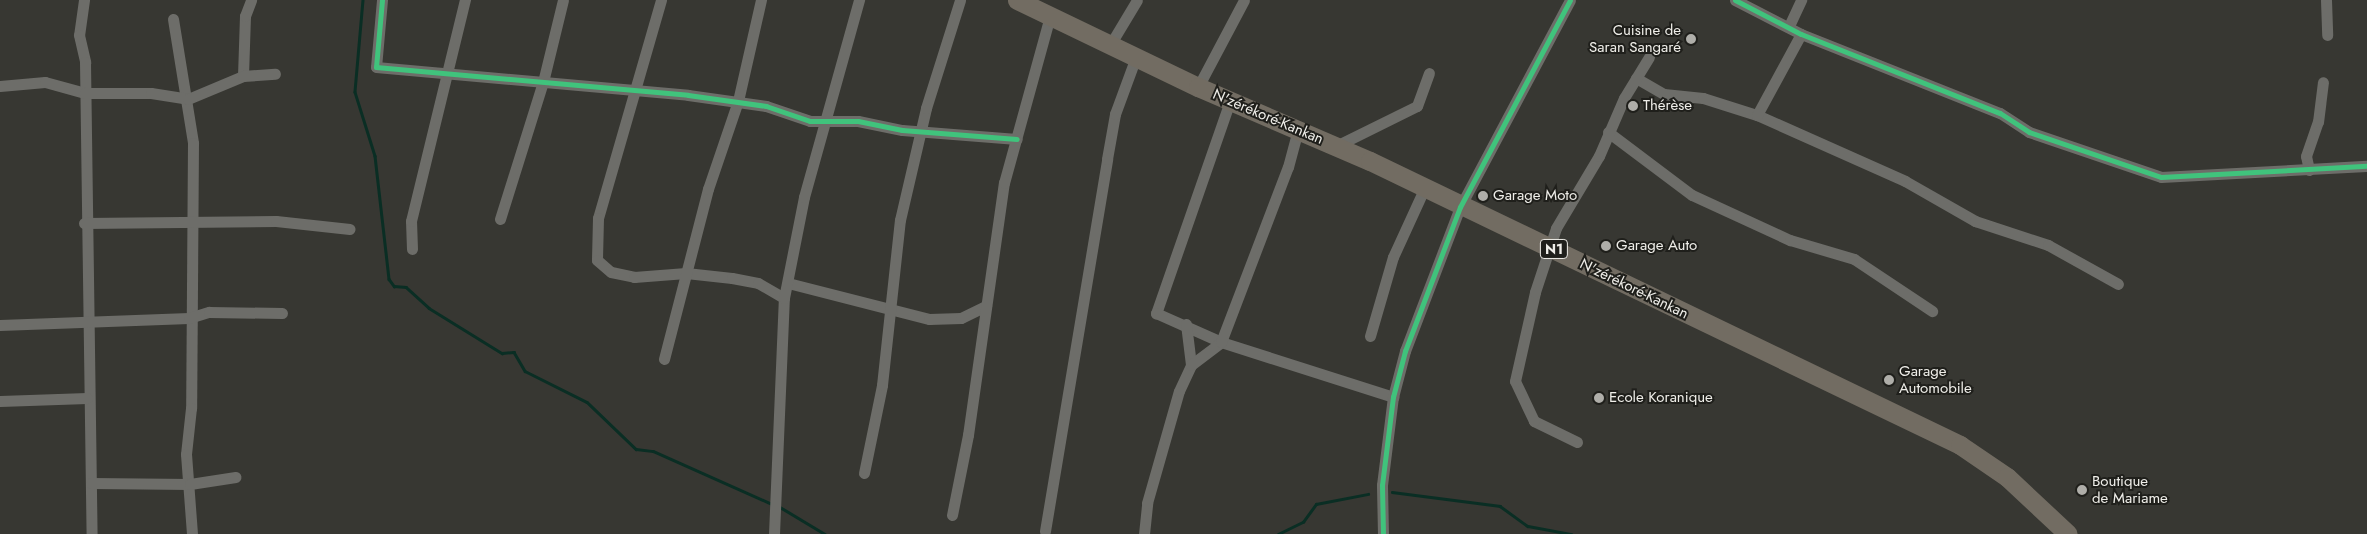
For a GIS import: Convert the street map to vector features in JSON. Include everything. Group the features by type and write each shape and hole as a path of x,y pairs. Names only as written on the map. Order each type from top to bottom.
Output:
{"highway":[{"name":"N'zérékoré-Kankan","path":"1029,3 1050,16 1198,87 1336,146 1425,187 1460,207 1548,247 1960,445 2007,477 2068,534"}],"street":[{"path":"84,0 79,36 85,62 84,223 87,398 92,534"},
{"path":"243,76 245,16 251,0"},
{"path":"382,0 376,67 738,101 825,122 858,121 921,132 1017,139"},
{"path":"412,249 411,221 465,0"},
{"path":"500,219 543,82 563,0"},
{"path":"661,0 598,218 594,250 611,272 634,277 686,273 758,283 784,298"},
{"path":"664,360 686,273 738,101 761,0"},
{"path":"774,534 784,298 825,122 859,0"},
{"path":"864,473 891,307 900,220 921,132 960,0"},
{"path":"1110,45 1137,0"},
{"path":"1198,87 1244,0"},
{"path":"1383,534 1382,485 1393,396 1406,351 1460,207 1570,0"},
{"path":"1735,0 1802,34 1966,98 2073,149 2161,176 2367,166"},
{"path":"1789,26 1801,0"},
{"path":"2326,0 2326,35"},
{"path":"952,515 1004,183 1050,16"},
{"path":"173,19 188,99 193,143 189,318 191,408 186,454 190,484 192,534"},
{"path":"1757,115 1802,34"},
{"path":"1045,532 1106,159 1116,114 1136,57"},
{"path":"1577,442 1534,422 1515,381 1548,247 1636,78 1649,57"},
{"path":"1336,146 1417,106 1429,73"},
{"path":"0,86 44,82 85,93 151,93 188,99 243,76 275,74"},
{"path":"1636,78 1664,94 1703,98 1757,115 1905,181 1975,221 2048,245 2118,284"},
{"path":"2309,170 2306,156 2318,122 2323,82"},
{"path":"1230,100 1156,312 1186,324 1220,342 1393,396"},
{"path":"1191,365 1220,342 1288,167 1298,130"},
{"path":"1608,132 1692,195 1790,240 1854,259 1932,311"},
{"path":"1370,336 1394,257 1425,187"},
{"path":"84,223 276,221 350,229"},
{"path":"788,283 891,307 929,319 960,318 986,306"},
{"path":"0,325 86,320 189,318 209,312 282,312"},
{"path":"1144,534 1147,502 1168,422 1191,365 1186,324"},
{"path":"0,401 87,398"},
{"path":"91,483 190,484 235,477"}],"waterway":[{"path":"363,0 355,92 375,156 389,279 394,286 406,287 429,308 502,353 514,352 525,371 587,402 636,449 653,451 772,504"},
{"path":"1392,492 1500,506 1528,526 1571,534"},
{"path":"1278,534 1303,522 1316,504 1368,494"},
{"path":"780,507 825,534"}],"cycle path":[{"path":"382,0 376,67 688,95 766,106 810,121 858,121 902,130 1017,139"},
{"path":"1383,534 1382,485 1393,397 1405,351 1460,207 1570,0"},
{"path":"1735,0 1801,34 2000,113 2029,132 2161,177 2367,166"}],"place":[{"name":"Cuisine de Saran Sangaré","path":"1691,39"},
{"name":"Thérèse","path":"1633,106"},
{"name":"Garage Moto","path":"1483,196"},
{"name":"Garage Auto","path":"1606,246"},
{"name":"Garage Automobile","path":"1889,380"},
{"name":"Ecole Koranique","path":"1599,398"},
{"name":"Boutique de Mariame","path":"2082,490"}]}
